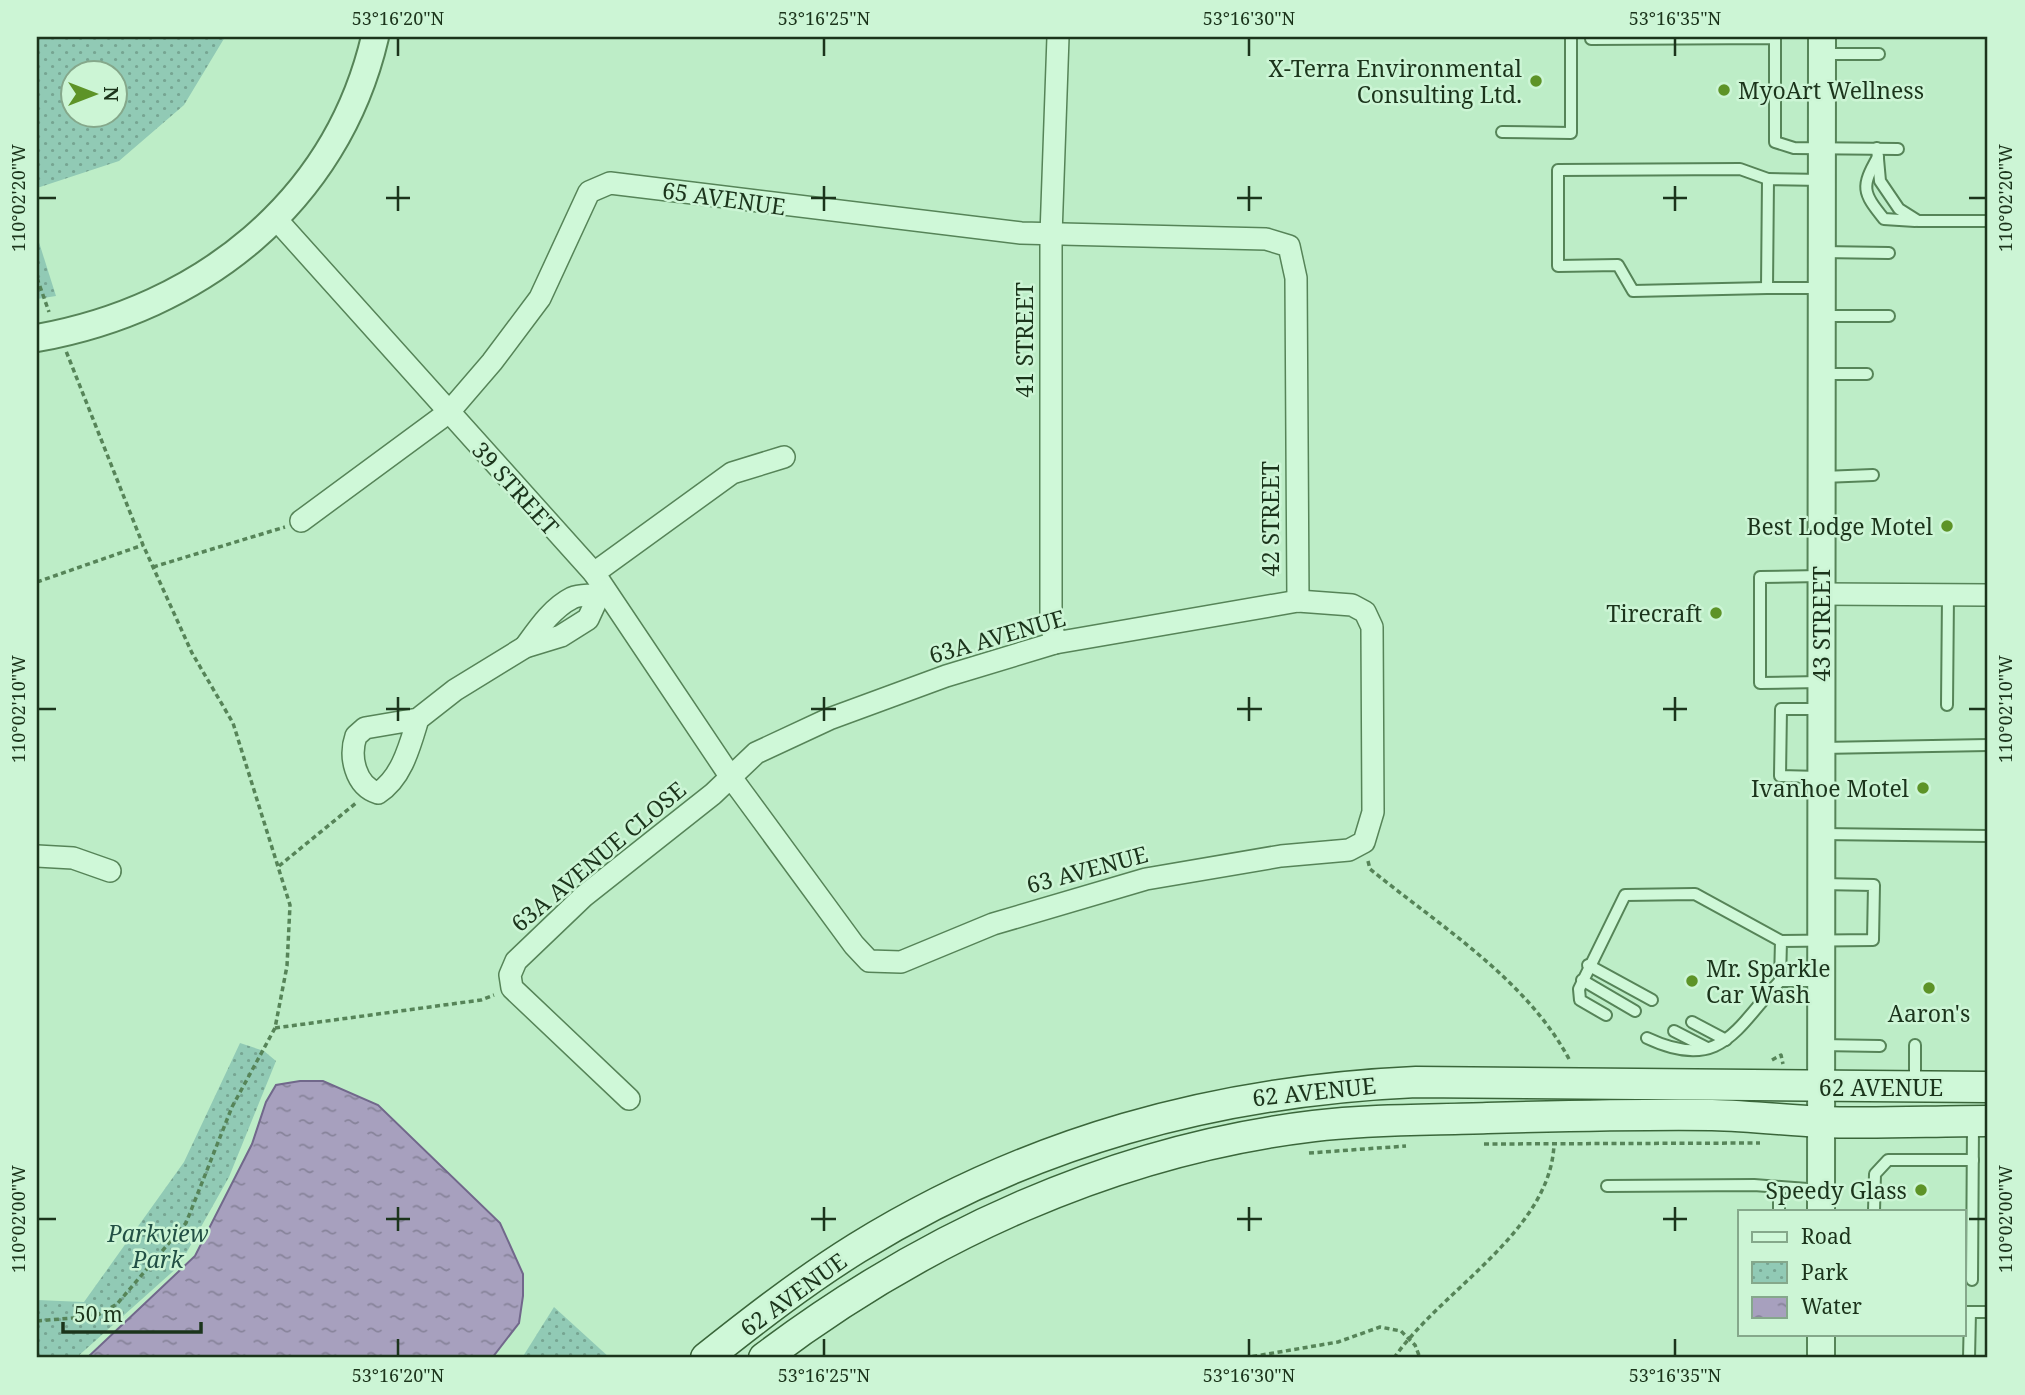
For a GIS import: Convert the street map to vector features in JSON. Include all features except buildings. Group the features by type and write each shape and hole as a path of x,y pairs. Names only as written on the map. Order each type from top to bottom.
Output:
{"main road":[{"name":"62 AVENUE","path":"706,1358 824,1269 937,1203 1062,1149 1178,1113 1273,1094 1416,1082 1988,1087"},
{"name":"62 AVENUE","path":"764,1358 882,1277 968,1230 1049,1195 1139,1164 1204,1146 1315,1125 1404,1120 1688,1115 1821,1122 1980,1121"}],"street":[{"path":"37,338 102,324 162,299 214,270 276,219 322,160 352,102 375,37"},
{"name":"41 STREET","path":"1055,643 1051,620 1051,236 1058,37"},
{"name":"43 STREET","path":"1821,1201 1822,45"},
{"name":"65 AVENUE","path":"301,521 449,412 492,362 540,298 589,192 610,183 776,206 1051,236 1266,239 1289,246"},
{"name":"39 STREET","path":"276,219 449,412 599,586 730,776 854,945"},
{"name":"42 STREET","path":"1289,246 1296,278 1298,601 1352,605 1364,612 1372,627 1373,811 1364,842 1349,850"},
{"path":"418,719 406,756 390,786 378,793 370,791 362,783 353,760 356,736 372,726 418,719 455,690 525,647 561,636 588,619 599,586 733,473 784,457"},
{"path":"1821,585 1988,595"},
{"name":"63A AVENUE","path":"730,776 756,753 829,719 946,676 1055,643 1298,601"},
{"name":"63A AVENUE CLOSE","path":"629,1100 512,988 510,975 516,961 584,896 713,794 730,776"},
{"name":"63 AVENUE","path":"854,945 869,961 901,962 993,924 1146,879 1281,856 1349,850"},
{"path":"37,856 73,858 110,871"},
{"path":"1821,1336 1821,1358"}],"lane":[{"path":"1502,132 1571,133 1571,37"},
{"path":"1591,39 1775,38 1775,142 1794,148 1877,153 1898,149"},
{"path":"1822,45 1879,54"},
{"path":"1877,153 1880,181 1899,209 1918,221"},
{"path":"1877,153 1864,180 1867,198 1884,219 1988,221"},
{"path":"1822,180 1768,179 1740,169 1558,170 1558,266 1618,265 1633,291 1822,288"},
{"path":"1767,288 1768,179"},
{"path":"1822,252 1889,253"},
{"path":"1822,316 1889,316"},
{"path":"1822,374 1867,374"},
{"path":"1822,477 1873,475"},
{"path":"1821,585 1760,576 1760,682 1821,682"},
{"path":"1947,705 1948,594"},
{"path":"1821,709 1781,709 1780,763 1780,776 1821,777"},
{"path":"1821,748 1988,745"},
{"path":"1821,834 1988,836"},
{"path":"1606,1015 1580,1000 1582,980 1625,895 1695,894 1781,940 1873,940 1874,885 1821,884"},
{"path":"1647,1038 1670,1049 1698,1051 1726,1040 1742,1029 1754,1009 1780,981 1781,940"},
{"path":"1588,965 1652,1000"},
{"path":"1582,980 1635,1011"},
{"path":"1780,981 1821,981"},
{"path":"1692,1023 1726,1040"},
{"path":"1674,1031 1707,1048"},
{"path":"1821,1045 1880,1046"},
{"path":"1915,1045 1915,1087"},
{"path":"1972,1280 1973,1160 1980,1121"},
{"path":"1874,1210 1875,1174 1888,1160 1973,1160"},
{"path":"1607,1186 1779,1187 1821,1201"},
{"path":"1779,1187 1779,1210"},
{"path":"1969,1358 1967,1312 1988,1312"}],"path":[{"path":"37,278 47,306"},
{"path":"37,1321 96,1315 117,1304 186,1223 232,1107 275,1028 287,966 290,905 233,723 192,653 143,545 66,351"},
{"path":"153,567 301,521"},
{"path":"37,582 143,545"},
{"path":"279,866 370,791"},
{"path":"1370,869 1514,987 1540,1014 1572,1065"},
{"path":"275,1028 481,1000"},
{"path":"1472,1144 1761,1143"},
{"path":"1394,1358 1409,1337 1517,1229 1548,1182 1553,1164 1554,1144"},
{"path":"1300,1154 1418,1145"},
{"path":"1244,1358 1338,1342 1380,1327 1401,1331 1409,1337 1420,1358"}],"green space":[{"path":"37,37 225,37 184,105 119,161 37,188"},
{"path":"37,236 56,296 37,299"},
{"name":"Parkview Park","path":"240,1043 264,1051 276,1061 229,1177 179,1266 76,1358 37,1358 37,1300 84,1302 184,1162"},
{"path":"554,1307 610,1358 522,1358"}],"water":[{"path":"323,1081 378,1105 500,1223 523,1274 519,1323 492,1358 87,1358 195,1256 252,1144 266,1102 276,1085"}],"place":[{"name":"X-Terra Environmental Consulting Ltd.","path":"1536,81"},
{"name":"MyoArt Wellness","path":"1724,90"},
{"name":"Best Lodge Motel","path":"1947,526"},
{"name":"Tirecraft","path":"1716,613"},
{"name":"Ivanhoe Motel","path":"1923,788"},
{"name":"Mr. Sparkle Car Wash","path":"1692,981"},
{"name":"Aaron's","path":"1929,988"},
{"name":"Speedy Glass","path":"1921,1190"}]}
